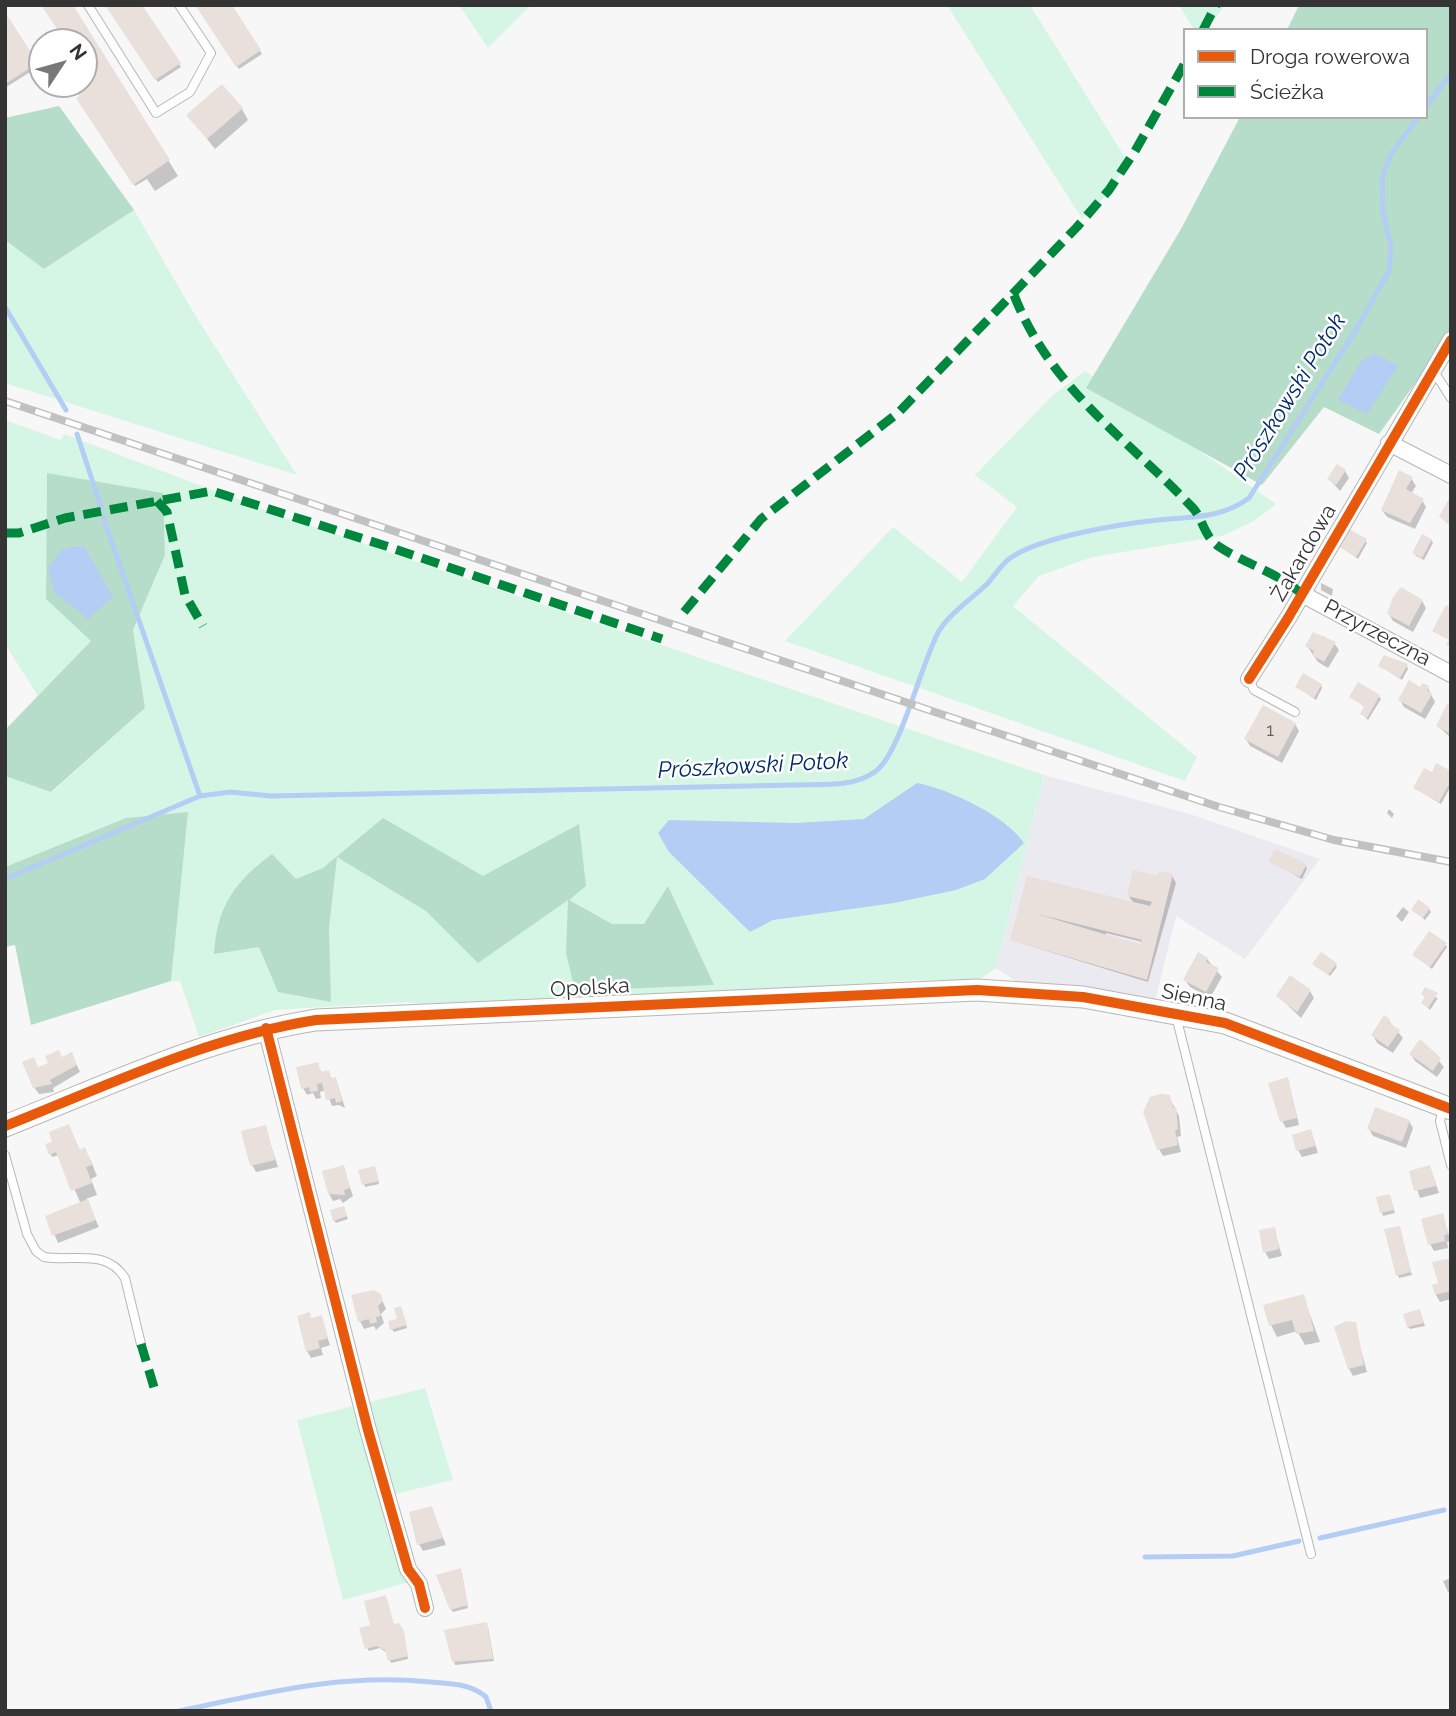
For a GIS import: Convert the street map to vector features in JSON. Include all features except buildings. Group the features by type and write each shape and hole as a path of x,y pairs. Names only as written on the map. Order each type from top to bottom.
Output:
{"street":[{"name":"Żakardowa","path":"1249,679 1451,340"},
{"path":"1389,443 1451,475"},
{"name":"Przyrzeczna","path":"1302,594 1451,674"},
{"name":"Sienna","path":"916,990 1033,992 1083,997 1175,1013 1258,1034 1447,1107"},
{"name":"Opolska","path":"5,1126 202,1049 266,1028 316,1020 916,990"},
{"path":"266,1028 368,1430 408,1569 419,1584 425,1608"}],"lane":[{"path":"88,5 156,113 190,92 211,53 179,5"},
{"path":"1433,370 1451,398"},
{"path":"1249,679 1255,690 1295,712"},
{"path":"1175,1013 1311,1554"},
{"path":"1447,1107 1440,1121 1451,1166"},
{"path":"5,1155 31,1244 44,1257 102,1258 111,1261 125,1278 141,1344"}],"shaded area":[{"path":"1044,775 1190,814 1320,859 1245,959 1176,916 1153,1009 1033,992 996,968"}],"green space":[{"path":"459,5 531,5 488,48"},
{"path":"947,5 1030,5 1128,162 1105,197 1082,219"},
{"path":"1179,5 1225,5 1208,28 1193,28"},
{"path":"1299,5 1451,5 1451,333 1379,434 1324,407 1262,485 1086,388 1181,229 1239,119 1428,119 1428,28 1288,28"},
{"path":"59,106 134,210 44,269 5,240 5,118"},
{"path":"134,210 195,315 297,475 5,383 5,240 44,269"},
{"path":"1085,371 1276,504 1254,521 1222,536 1092,557 1039,576 1013,606 1197,757 1185,781 785,641 893,527 962,582 1017,507 975,475 1053,395"},
{"path":"5,420 61,440 64,434 279,515 1044,775 996,968 977,981 914,980 472,1013 407,1002 275,1010 199,1037 180,981 171,981 174,954 144,817 126,818 5,867 5,776 52,792 145,708 133,630 165,555 162,493 47,474 46,599 92,641 38,696 5,644"},
{"path":"47,473 163,493 165,555 133,630 145,708 51,792 5,776 5,730 91,641 46,599"},
{"path":"188,812 171,981 31,1025 15,945 5,947 5,867 126,818"},
{"path":"383,818 483,876 579,824 586,886 569,900 612,924 644,924 668,886 714,985 575,991 566,953 568,900 478,963 426,911 337,857 329,928 331,1002 278,992 259,947 214,954 219,922 230,897 259,864 272,854 296,879 323,868"},
{"path":"425,1388 453,1480 395,1494 417,1580 343,1600 297,1420"}],"water":[{"path":"1375,354 1398,366 1367,414 1338,400 1362,360"},
{"path":"84,546 113,597 88,619 54,592 48,568 62,549"},
{"path":"917,783 945,791 976,805 1004,823 1024,843 985,879 956,890 894,903 773,920 750,932 669,852 658,833 669,820 796,823 864,819"}],"waterway":[{"name":"Prószkowski Potok","path":"1428,104 1451,73"},
{"name":"Prószkowski Potok","path":"5,879 200,796 230,792 271,796 826,785 847,783 867,776 876,771 894,746 939,631 1009,559 1022,551 1059,538 1123,525 1217,513 1249,498 1354,333 1389,271 1391,247 1383,212 1382,178 1391,154 1417,119"},
{"path":"5,307 66,410"},
{"path":"77,434 101,507"},
{"path":"103,517 200,796"},
{"path":"1320,1538 1444,1510"},
{"path":"1145,1557 1233,1556 1299,1541"},
{"path":"179,1711 304,1686 366,1680 445,1683 467,1687 486,1697 491,1711"}],"railway":[{"path":"5,401 1219,807 1334,840 1451,862"}],"marked path":[{"path":"1204,28 1216,5"},
{"path":"684,612 761,519 898,413 1077,227 1109,190 1135,151 1183,67"},
{"path":"1014,295 1029,328 1069,385 1091,410 1192,507 1213,542 1302,594"},
{"path":"5,533 19,533 65,518 212,491 389,547 662,639"},
{"path":"157,501 167,512 185,595 203,626"},
{"path":"141,1344 156,1394"}],"cycle path":[{"path":"1249,679 1288,618 1451,340"},
{"path":"5,1126 197,1050 236,1038 316,1020 977,990 1083,997 1225,1023 1451,1109"},
{"path":"266,1028 368,1430 408,1569 419,1584 425,1608"}]}
